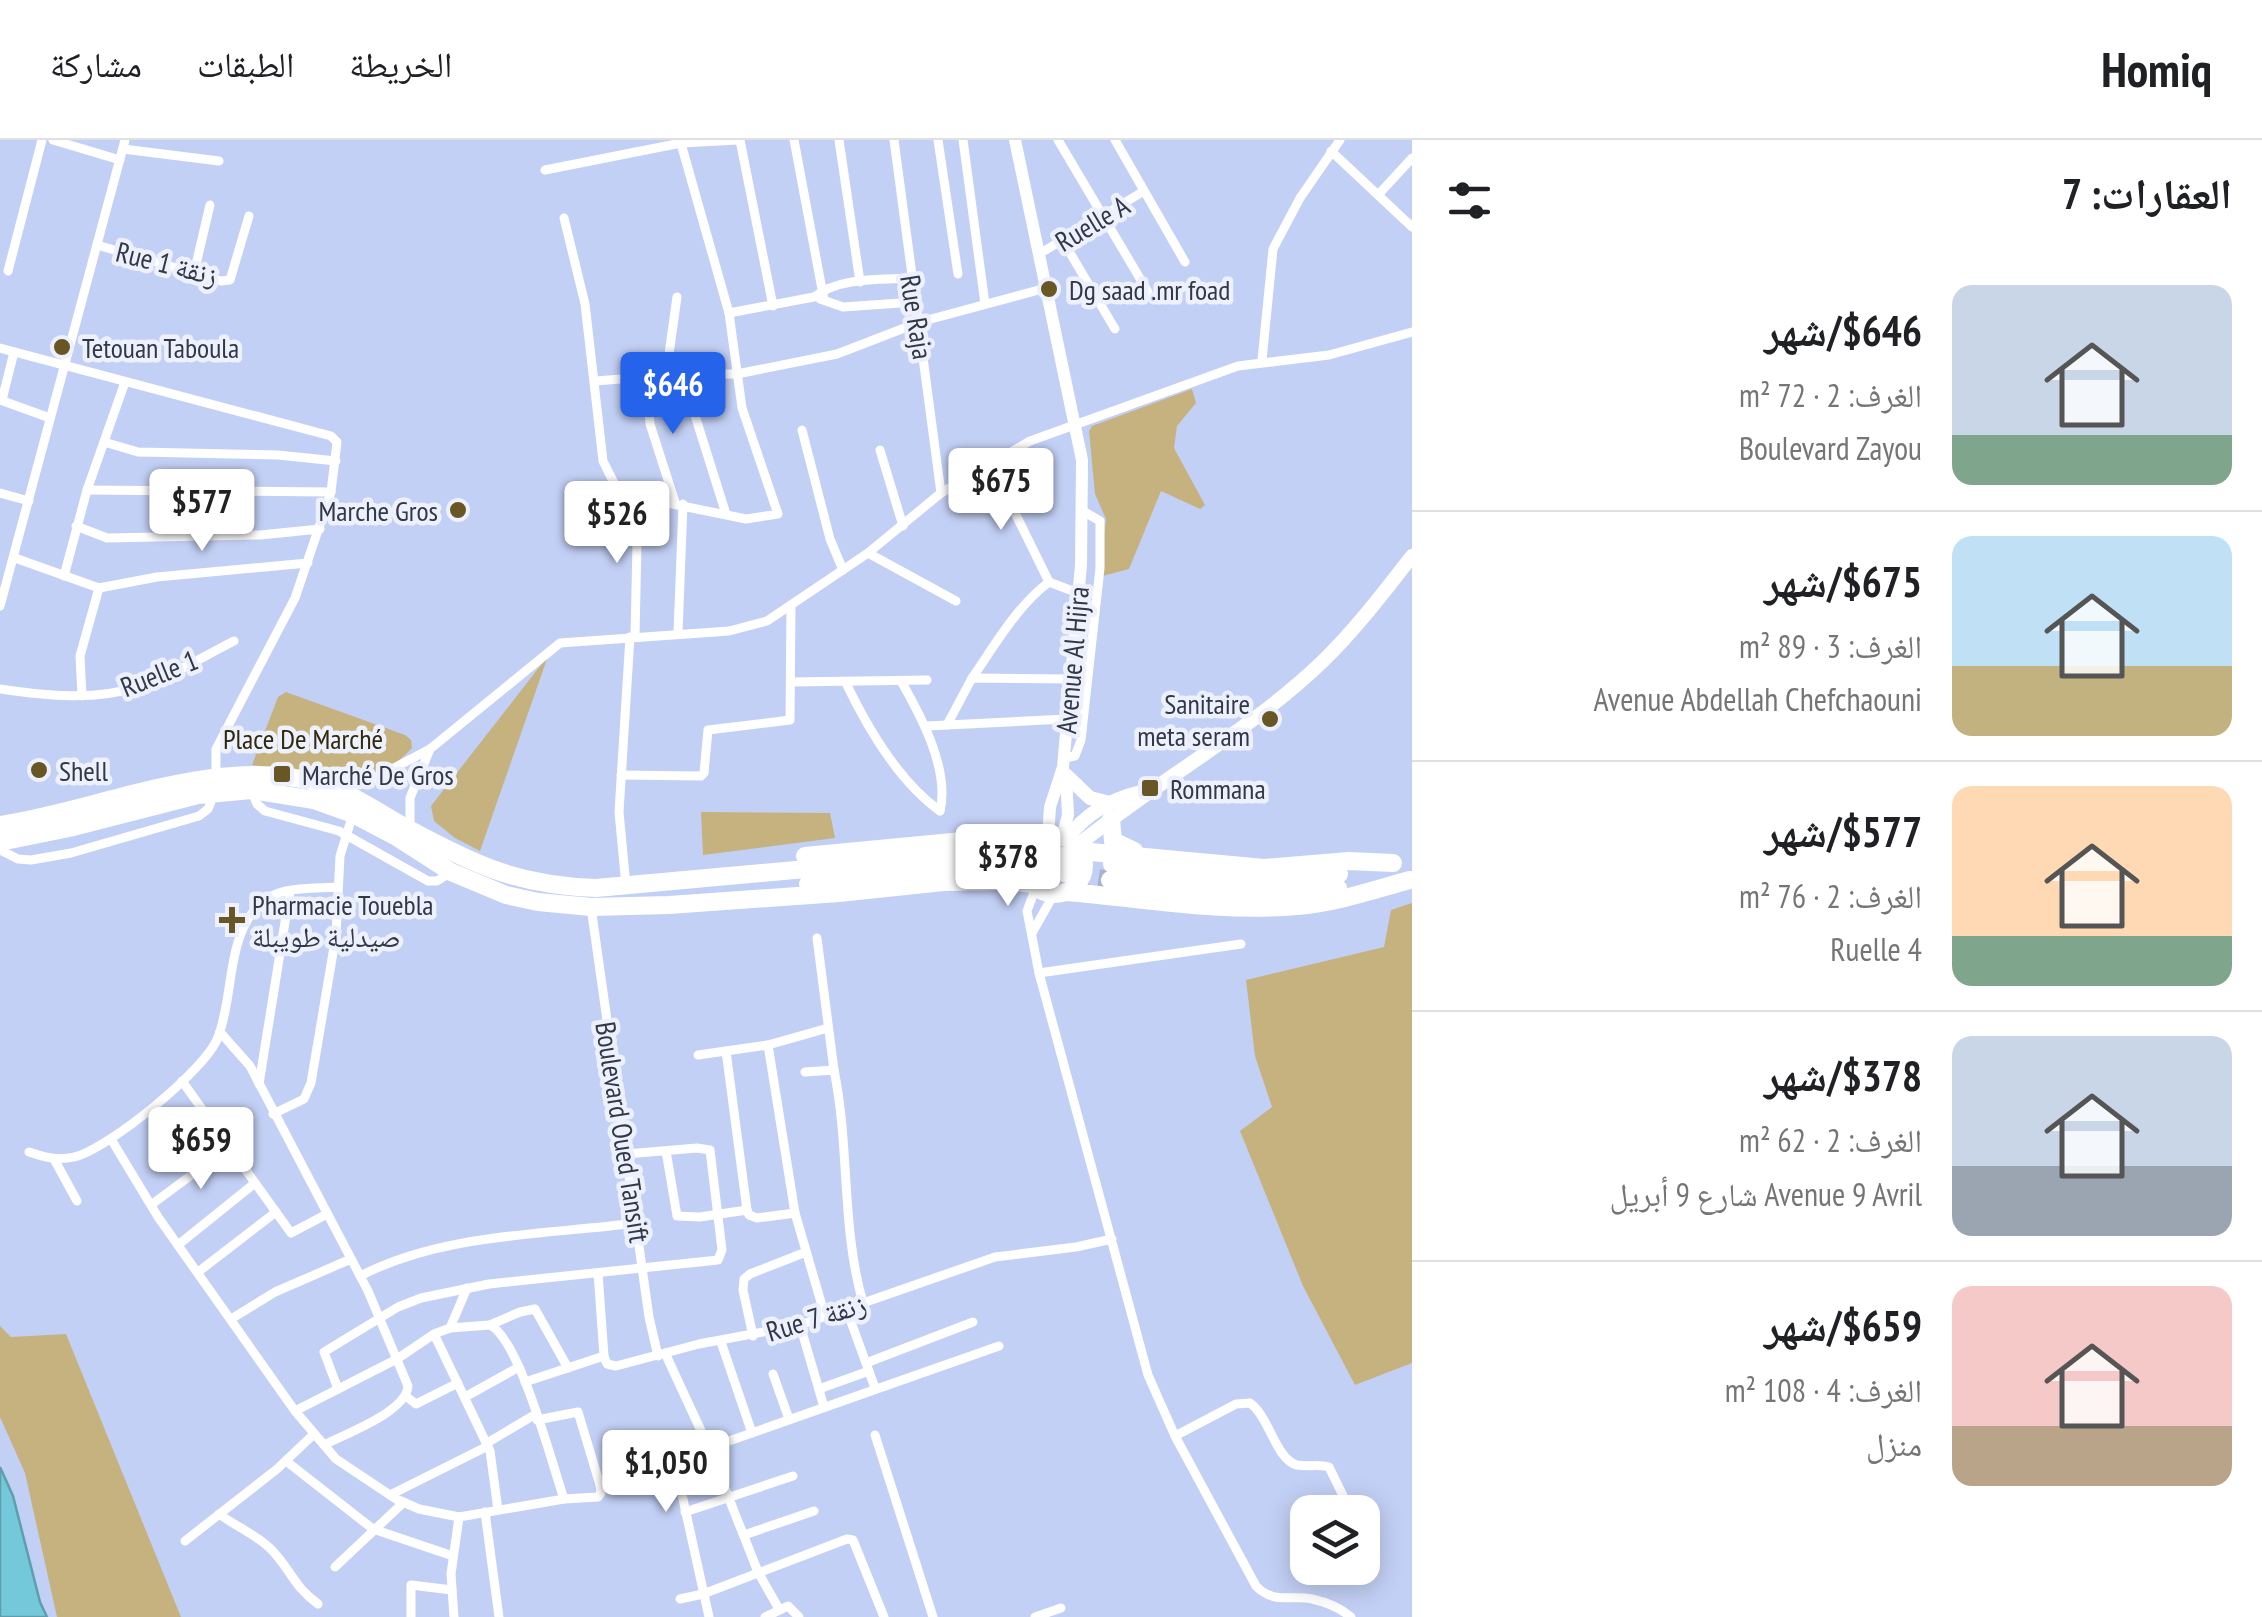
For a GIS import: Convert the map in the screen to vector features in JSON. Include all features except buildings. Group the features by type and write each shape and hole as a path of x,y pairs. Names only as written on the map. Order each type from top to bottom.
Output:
{"highway":[{"path":"0,825 265,776 326,792 403,833 451,872 506,895 591,908 1005,880 1056,862 1154,858 1264,868 1393,862"},
{"path":"0,842 69,828 216,785 326,792 352,814 500,874 554,887 1003,859 669,905"},
{"path":"1110,811 1114,841 1154,858"},
{"path":"633,885 766,861 1005,837 1056,862 1188,906 1253,908 1336,900 1411,880"},
{"path":"1411,880 1284,895 1207,894 1111,872 1283,881 1356,872 1412,856"}],"main road":[{"path":"1056,862 1110,811 1228,738 1324,660 1412,556"},
{"path":"1064,767 1083,793 1110,811"}],"street":[{"path":"8,271 42,140"},
{"path":"53,140 120,160"},
{"path":"546,170 680,142 739,140 773,306"},
{"path":"794,140 820,296"},
{"path":"838,140 860,282"},
{"name":"Rue Raja","path":"894,140 941,493"},
{"path":"938,140 958,274"},
{"path":"963,140 985,304"},
{"path":"1058,140 1148,292"},
{"path":"1114,140 1185,262"},
{"path":"1262,360 1273,250 1300,198 1340,140"},
{"name":"Avenue Al Hijra","path":"1018,141 1082,460 1081,566 1064,767 1050,807 1056,862"},
{"path":"564,218 585,304 603,461 616,487 638,497 757,520 778,514 750,436 729,313 680,142"},
{"path":"0,606 124,145 219,162"},
{"path":"1331,150 1412,226"},
{"path":"1378,195 1412,158"},
{"name":"Ruelle A","path":"1040,254 1144,191"},
{"path":"194,273 210,205"},
{"name":"Rue 1 زنقة","path":"97,245 221,280 233,278 249,216"},
{"path":"1064,240 1115,329"},
{"path":"729,313 820,296 860,282 911,278"},
{"path":"596,381 737,374 837,354 920,322 1046,288"},
{"path":"820,296 843,307 916,302"},
{"path":"666,375 677,297"},
{"path":"326,792 373,779 430,749 548,649 568,640 741,629 767,621 868,553 941,493 1030,441 1238,366 1262,360 1303,360 1330,355 1412,332"},
{"path":"0,348 331,436 337,442 331,492 308,563 278,632 216,749 216,785 210,806 199,816 72,853 24,860 0,850"},
{"path":"14,352 1,400 50,418"},
{"path":"682,374 726,514"},
{"path":"646,376 650,424 679,503 678,633"},
{"path":"64,576 87,490 125,382"},
{"path":"802,430 830,539 843,570"},
{"path":"104,442 128,451 336,462"},
{"path":"880,450 903,526"},
{"path":"991,464 1050,582 1078,592"},
{"path":"87,490 331,492"},
{"path":"0,492 29,501"},
{"path":"633,885 619,812 633,636 638,497"},
{"path":"1064,767 1079,749 1100,568 1100,520 1083,510"},
{"path":"76,526 106,538 260,535 320,529"},
{"path":"868,553 956,600"},
{"path":"15,558 99,588 157,577 308,563"},
{"path":"1081,566 1100,568"},
{"path":"947,725 972,678 1022,608 1050,582"},
{"name":"Ruelle 1","path":"82,696 80,656 99,588"},
{"path":"621,774 704,775 708,730 790,720 791,606"},
{"path":"1074,635 1093,637"},
{"name":"Ruelle 1","path":"0,689 82,696 142,686 234,640"},
{"path":"972,678 1070,679"},
{"path":"791,682 927,680"},
{"path":"846,682 879,742 901,772 940,811 938,772 926,726 901,681"},
{"path":"926,726 1066,719"},
{"path":"403,833 410,798 430,749"},
{"path":"251,790 265,811 345,834 428,882 451,872"},
{"path":"273,1114 308,1094 336,935 336,888 352,814"},
{"path":"1056,862 1027,911 1038,973 1148,1374 1175,1436 1256,1586 1272,1598 1310,1598 1351,1617"},
{"path":"1032,933 1056,862"},
{"path":"29,1152 54,1159 92,1152 182,1081 207,1058 220,1032 244,927 260,903 290,890 336,888"},
{"path":"260,1084 290,890"},
{"name":"Boulevard Oued Tansift","path":"591,908 643,1266 662,1354 709,1448 758,1572 779,1609"},
{"path":"817,938 841,1112 847,1224 863,1303"},
{"path":"1038,973 1241,944"},
{"path":"698,1055 768,1044 828,1028"},
{"path":"220,1032 242,1054 260,1084 360,1276 408,1386 406,1397 397,1407 324,1445"},
{"path":"768,1044 795,1213 825,1316"},
{"path":"726,1051 748,1215 757,1218 795,1213"},
{"path":"805,1072 834,1070"},
{"path":"182,1081 291,1234 327,1214"},
{"path":"111,1139 150,1205 296,1411 348,1470 390,1496 404,1502 459,1517 598,1497 601,1493 578,1412 536,1417 390,1496"},
{"path":"150,1205 229,1147"},
{"path":"666,1150 677,1216 747,1210"},
{"path":"338,1389 324,1352 408,1302 467,1288 718,1260 722,1250 710,1150 626,1154"},
{"path":"54,1159 77,1201"},
{"path":"178,1245 255,1183"},
{"path":"198,1272 276,1212"},
{"path":"360,1276 407,1255 444,1247 636,1222"},
{"name":"Rue 7 زنقة","path":"525,1382 604,1356 607,1364 616,1366 800,1325 995,1257 1076,1248 1112,1239"},
{"path":"752,1336 744,1280 806,1252"},
{"path":"231,1319 275,1292 351,1259"},
{"path":"598,1274 604,1356"},
{"path":"450,1328 467,1288"},
{"path":"846,1308 874,1388"},
{"path":"296,1411 397,1359 434,1334 450,1328 490,1324 535,1309 568,1368"},
{"path":"819,1389 973,1322"},
{"path":"490,1324 502,1335 525,1382 564,1499"},
{"path":"800,1325 824,1406"},
{"path":"434,1334 488,1444 498,1510"},
{"path":"721,1342 752,1432"},
{"path":"709,1448 998,1346"},
{"path":"465,1397 519,1368"},
{"path":"773,1374 789,1419"},
{"path":"406,1397 416,1404 458,1383"},
{"path":"1175,1436 1236,1404 1250,1403 1290,1462 1329,1467 1343,1495"},
{"path":"185,1541 314,1434"},
{"path":"875,1435 933,1617"},
{"path":"600,1485 714,1460"},
{"path":"286,1461 374,1530 453,1556"},
{"path":"679,1469 678,1486 709,1617"},
{"path":"685,1512 793,1476"},
{"path":"334,1566 404,1502"},
{"path":"486,1512 499,1617"},
{"path":"744,1536 814,1512"},
{"path":"219,1514 266,1545 297,1587 318,1604"},
{"path":"454,1617 453,1556 459,1517"},
{"path":"680,1599 703,1594 847,1539 854,1540 884,1617"},
{"path":"412,1617 411,1585 452,1590"},
{"path":"765,1617 791,1607 798,1617"},
{"path":"1035,1617 1060,1608"}],"green space":[{"path":"1192,389 1196,403 1177,426 1174,448 1205,505 1200,509 1161,491 1129,569 1099,577 1106,519 1095,494 1089,431 1092,426"},
{"path":"548,656 480,851 434,821 431,806"},
{"name":"Place De Marché","path":"286,692 405,735 412,748 393,765 356,780 317,778 252,765 278,697"},
{"path":"701,812 830,813 835,838 703,855"},
{"path":"1412,903 1412,1363 1355,1385 1303,1286 1240,1131 1272,1107 1255,1056 1246,980 1384,947 1391,910"},
{"path":"0,1326 11,1337 66,1334 181,1617 57,1617 25,1473 0,1417"}],"shaded area":[{"path":"0,1467 13,1496 47,1617 0,1617"}],"tunnel":[{"path":"1004,851 1040,853"},
{"path":"1003,867 1039,869"},
{"path":"1072,874 1110,880"}],"place":[{"name":"Dg saad .mr foad","path":"1049,289"},
{"name":"Tetouan Taboula","path":"62,347"},
{"name":"Marche Gros","path":"458,510"},
{"name":"Sanitaire meta seram","path":"1270,719"},
{"name":"Shell","path":"39,770"},
{"name":"Marché De Gros","path":"282,774"},
{"name":"Rommana","path":"1150,788"},
{"name":"Pharmacie Touebla صيدلية طويبلة","path":"232,920"}]}
